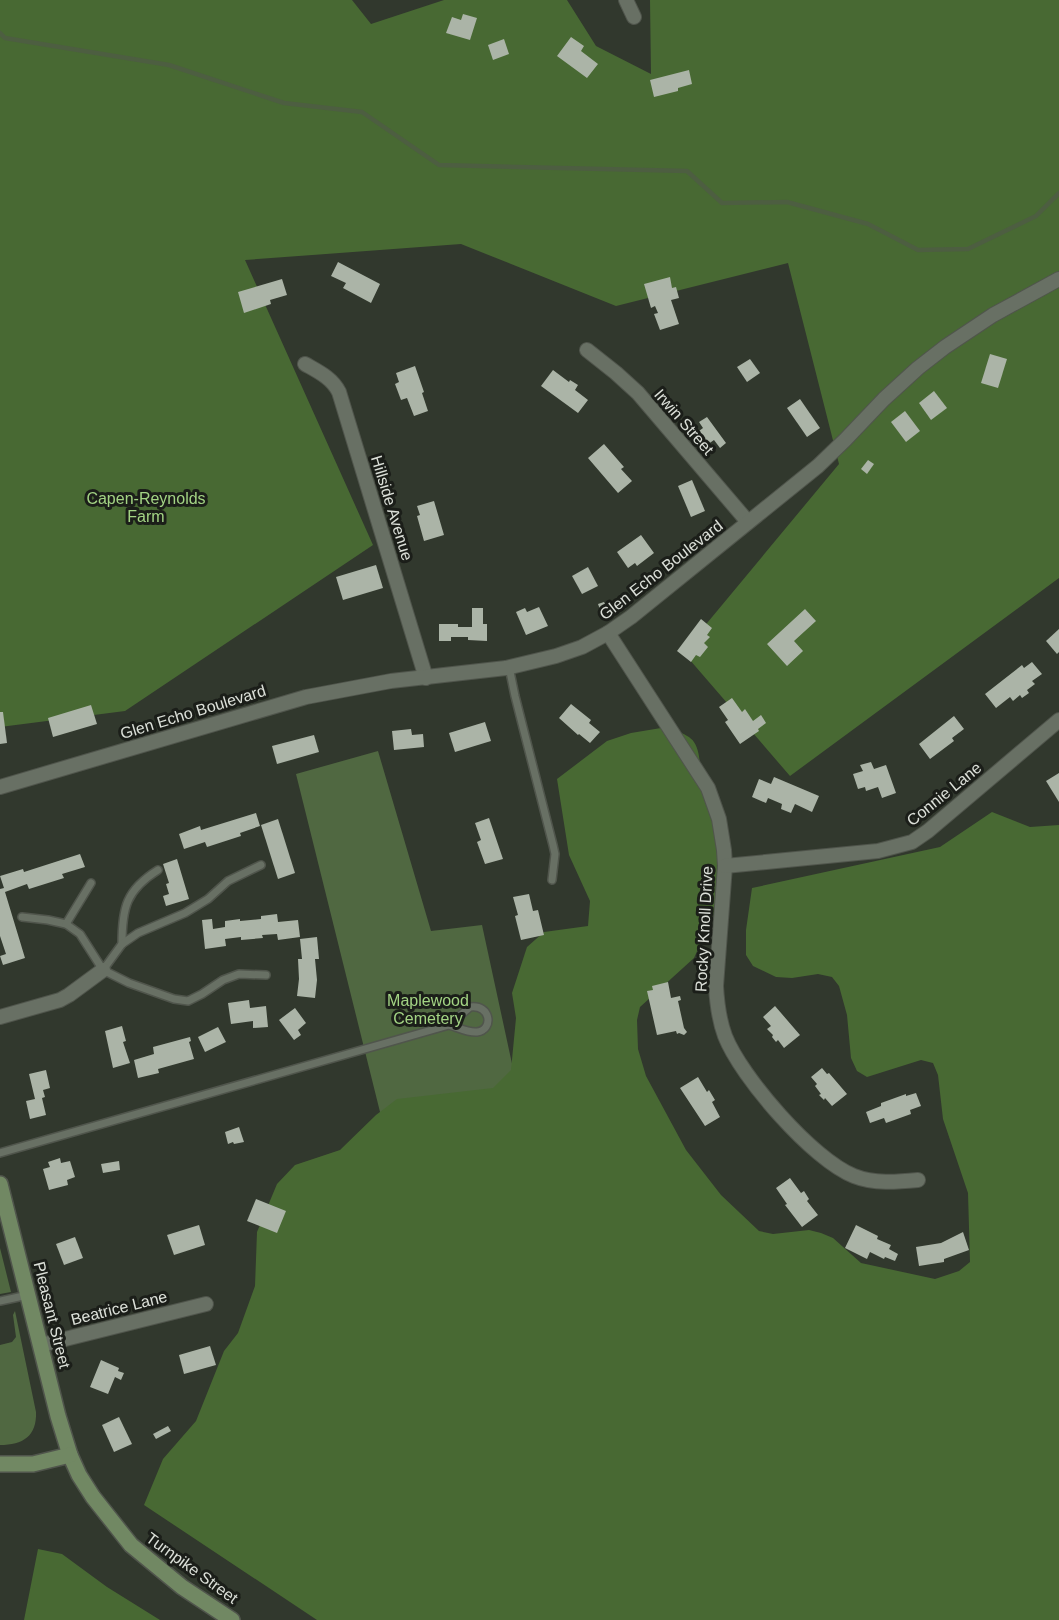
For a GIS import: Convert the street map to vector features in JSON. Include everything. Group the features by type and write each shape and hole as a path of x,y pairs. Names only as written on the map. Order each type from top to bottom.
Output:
{"main road":[{"name":"Pleasant Street","path":"0,1184 58,1416 70,1455"},
{"path":"0,1464 33,1464 70,1455"},
{"name":"Turnpike Street","path":"70,1455 93,1497 131,1545 182,1587 232,1620"}],"street":[{"path":"626,0 634,18"},
{"name":"Glen Echo Boulevard","path":"0,787 296,699 356,687 509,667 556,656 582,647 631,617 824,460 901,382 945,347 993,315 1059,279"},
{"name":"Irwin Street","path":"587,350 616,373 644,400 748,522"},
{"name":"Hillside Avenue","path":"305,364 328,377 339,392 426,678"},
{"name":"Rocky Knoll Drive","path":"608,633 708,788 719,819 725,866 716,986 720,1021 735,1056 791,1128 833,1165 856,1178 894,1182 918,1180"},
{"name":"Connie Lane","path":"725,866 878,851 912,842 1059,720"},
{"path":"0,1017 60,1000 104,970"},
{"name":"Beatrice Lane","path":"41,1345 206,1304"}],"lane":[{"path":"509,667 514,696 555,854 552,879"},
{"path":"104,970 122,944 138,933 185,913 208,899 228,881 261,865"},
{"path":"122,944 124,909 145,878 158,870"},
{"path":"66,924 91,882"},
{"path":"22,917 66,924 80,934 104,970 174,999 188,1001 223,980 239,974 266,975"},
{"path":"0,1153 449,1025 470,1007 479,1007 488,1015 485,1027 478,1032 449,1025"},
{"path":"0,1301 28,1295"}],"green space":[{"name":"Capen-Reynolds Farm","path":"0,0 352,0 371,24 444,0 567,0 596,46 651,74 650,0 1059,0 1059,578 790,776 683,652 839,464 788,263 616,306 461,244 245,260 373,545 125,711 0,727"},
{"path":"667,727 687,736 697,747 720,850 723,893 694,958 640,1007 637,1020 638,1049 646,1076 686,1150 721,1195 759,1231 773,1234 809,1230 821,1233 833,1238 861,1263 935,1279 959,1271 970,1262 968,1193 943,1119 938,1075 933,1063 921,1060 867,1077 857,1071 851,1058 847,1015 839,986 832,977 818,974 792,978 776,977 753,966 746,955 746,930 752,888 940,847 992,812 1030,827 1059,825 1059,1620 317,1620 144,1505 163,1459 196,1421 224,1351 238,1333 255,1286 257,1232 277,1184 295,1165 340,1150 376,1115 397,1099 493,1088 511,1070 516,1018 512,993 527,947 544,932 588,926 590,901 569,855 557,779 607,741 631,733"},
{"name":"Maplewood Cemetery","path":"378,751 431,931 482,925 519,1096 385,1132 296,774"},
{"path":"0,1248 11,1292 0,1294"},
{"path":"15,1311 36,1420 27,1438 8,1445 0,1445 0,1345 12,1342 16,1337 13,1315"},
{"path":"38,1549 62,1554 107,1587 160,1620 24,1620"}],"building":[{"path":"463,14 477,18 470,40 446,33 452,17 461,20"},
{"path":"571,37 584,46 581,51 598,64 587,78 557,56"},
{"path":"504,39 509,54 493,60 488,45"},
{"path":"689,70 692,84 678,88 678,91 654,97 650,80"},
{"path":"338,262 380,284 371,303 343,288 346,283 331,276"},
{"path":"670,277 672,288 676,287 679,298 671,300 679,324 660,330 654,314 658,313 655,306 651,308 644,284"},
{"path":"282,279 287,295 270,300 271,304 244,313 238,292"},
{"path":"990,354 1007,359 998,388 981,383"},
{"path":"750,359 760,373 747,382 737,367"},
{"path":"415,366 428,411 414,416 407,398 401,400 395,384 399,382 396,373"},
{"path":"553,370 569,382 570,380 578,385 575,390 588,400 578,413 541,386"},
{"path":"934,391 947,408 931,420 919,403"},
{"path":"800,399 820,428 807,437 787,408"},
{"path":"905,411 920,431 906,442 891,422"},
{"path":"707,417 726,443 720,448 714,440 704,447 695,434 703,428 699,422"},
{"path":"604,444 624,467 621,469 632,481 618,493 588,458"},
{"path":"868,460 874,464 867,474 861,469"},
{"path":"692,480 705,511 691,517 678,486"},
{"path":"434,501 444,535 424,541 417,516 420,515 417,506"},
{"path":"641,535 654,553 637,566 635,563 628,568 617,552"},
{"path":"376,565 383,588 343,600 336,577"},
{"path":"588,567 598,586 582,594 572,576"},
{"path":"604,602 609,612 602,615 598,604"},
{"path":"539,607 548,626 526,635 516,612 525,608 527,612"},
{"path":"472,608 483,608 483,624 487,624 487,641 468,640 468,637 451,637 451,641 439,641 439,624 472,627"},
{"path":"805,609 816,621 794,641 803,651 787,666 767,644"},
{"path":"701,619 712,628 707,635 710,637 704,643 708,647 700,657 696,655 691,662 677,651"},
{"path":"1059,629 1059,652 1057,654 1046,641"},
{"path":"1032,662 1042,674 1032,681 1035,684 1027,690 1029,693 1022,698 1020,695 1013,701 1010,697 996,708 985,694 1022,665 1024,668"},
{"path":"732,698 742,712 745,709 753,721 761,715 766,723 758,729 759,731 740,744 725,722 728,720 719,707"},
{"path":"571,704 591,720 589,723 600,732 590,743 559,718"},
{"path":"91,705 97,724 53,737 48,718"},
{"path":"0,712 3,712 7,743 0,744"},
{"path":"954,716 964,729 952,738 954,741 930,759 919,744"},
{"path":"485,722 491,741 455,752 449,733"},
{"path":"411,729 412,735 423,734 424,747 394,750 392,731"},
{"path":"314,735 319,752 277,764 272,746"},
{"path":"871,762 874,769 886,765 896,793 882,798 878,787 866,791 865,787 858,789 853,774 863,771 860,765"},
{"path":"1059,773 1059,802 1046,781"},
{"path":"774,777 819,796 812,812 795,804 791,813 781,809 782,804 768,798 766,803 752,797 759,779 771,784"},
{"path":"256,813 260,826 240,833 241,836 207,847 205,842 184,849 179,834 200,826 201,830"},
{"path":"489,818 503,859 485,864 477,842 481,840 475,823"},
{"path":"278,819 295,873 278,879 261,825"},
{"path":"80,854 85,867 62,874 64,878 29,889 27,884 5,892 25,958 3,965 0,956 6,954 0,936 0,889 4,888 0,876 23,869 24,872"},
{"path":"177,859 189,899 166,906 163,896 169,894 166,884 169,883 163,864"},
{"path":"529,894 533,911 538,910 544,935 521,940 513,897"},
{"path":"277,914 278,922 298,920 300,937 278,940 277,934 262,935 263,938 225,939 226,946 205,949 202,920 212,919 213,929 225,927 225,921 261,919 261,916"},
{"path":"317,937 319,959 315,959 317,980 315,998 297,996 298,959 302,959 300,939"},
{"path":"668,982 671,998 680,996 681,1000 678,1001 687,1032 684,1035 677,1034 676,1031 657,1035 647,991 653,990 652,986"},
{"path":"249,1000 250,1008 266,1006 268,1027 253,1028 253,1021 231,1024 228,1003"},
{"path":"775,1006 800,1035 784,1048 778,1040 776,1042 772,1037 773,1035 767,1029 771,1026 763,1017"},
{"path":"295,1008 306,1023 298,1030 301,1035 294,1040 279,1020"},
{"path":"122,1026 126,1041 123,1042 130,1063 113,1068 105,1031"},
{"path":"218,1027 226,1042 205,1052 198,1037"},
{"path":"190,1037 189,1042 194,1059 158,1069 159,1073 138,1078 134,1060 154,1054 153,1047"},
{"path":"822,1068 847,1094 832,1106 819,1095 821,1094 815,1086 817,1084 811,1077"},
{"path":"46,1070 50,1088 43,1090 45,1097 42,1098 46,1115 30,1119 26,1101 35,1099 29,1074"},
{"path":"698,1077 715,1100 712,1102 720,1117 705,1126 680,1088"},
{"path":"916,1093 921,1106 910,1110 911,1114 886,1123 884,1118 870,1123 866,1112 881,1106 881,1103"},
{"path":"239,1127 244,1142 228,1144 225,1132"},
{"path":"60,1158 61,1163 70,1161 75,1177 67,1180 68,1185 49,1190 43,1169 50,1167 48,1162"},
{"path":"119,1161 120,1170 103,1173 101,1164"},
{"path":"790,1178 801,1193 804,1191 809,1199 807,1201 818,1215 802,1227 785,1205 787,1204 776,1188"},
{"path":"256,1199 286,1211 277,1233 247,1221"},
{"path":"199,1225 205,1245 174,1255 167,1235"},
{"path":"856,1225 891,1245 889,1249 898,1254 895,1261 885,1257 884,1259 870,1252 867,1259 845,1248"},
{"path":"963,1232 969,1250 944,1259 944,1262 919,1266 916,1247 941,1243"},
{"path":"75,1237 83,1258 64,1265 56,1244"},
{"path":"210,1346 216,1365 184,1374 179,1355"},
{"path":"101,1360 119,1368 118,1371 124,1373 121,1380 115,1377 108,1394 90,1387"},
{"path":"119,1417 132,1444 114,1452 102,1425"},
{"path":"168,1426 171,1431 156,1439 153,1434"}],"waterway":[{"path":"0,33 5,38 169,65 284,103 362,112 439,165 687,171 722,203 787,202 868,224 918,250 968,249 1036,216 1059,193"}]}
